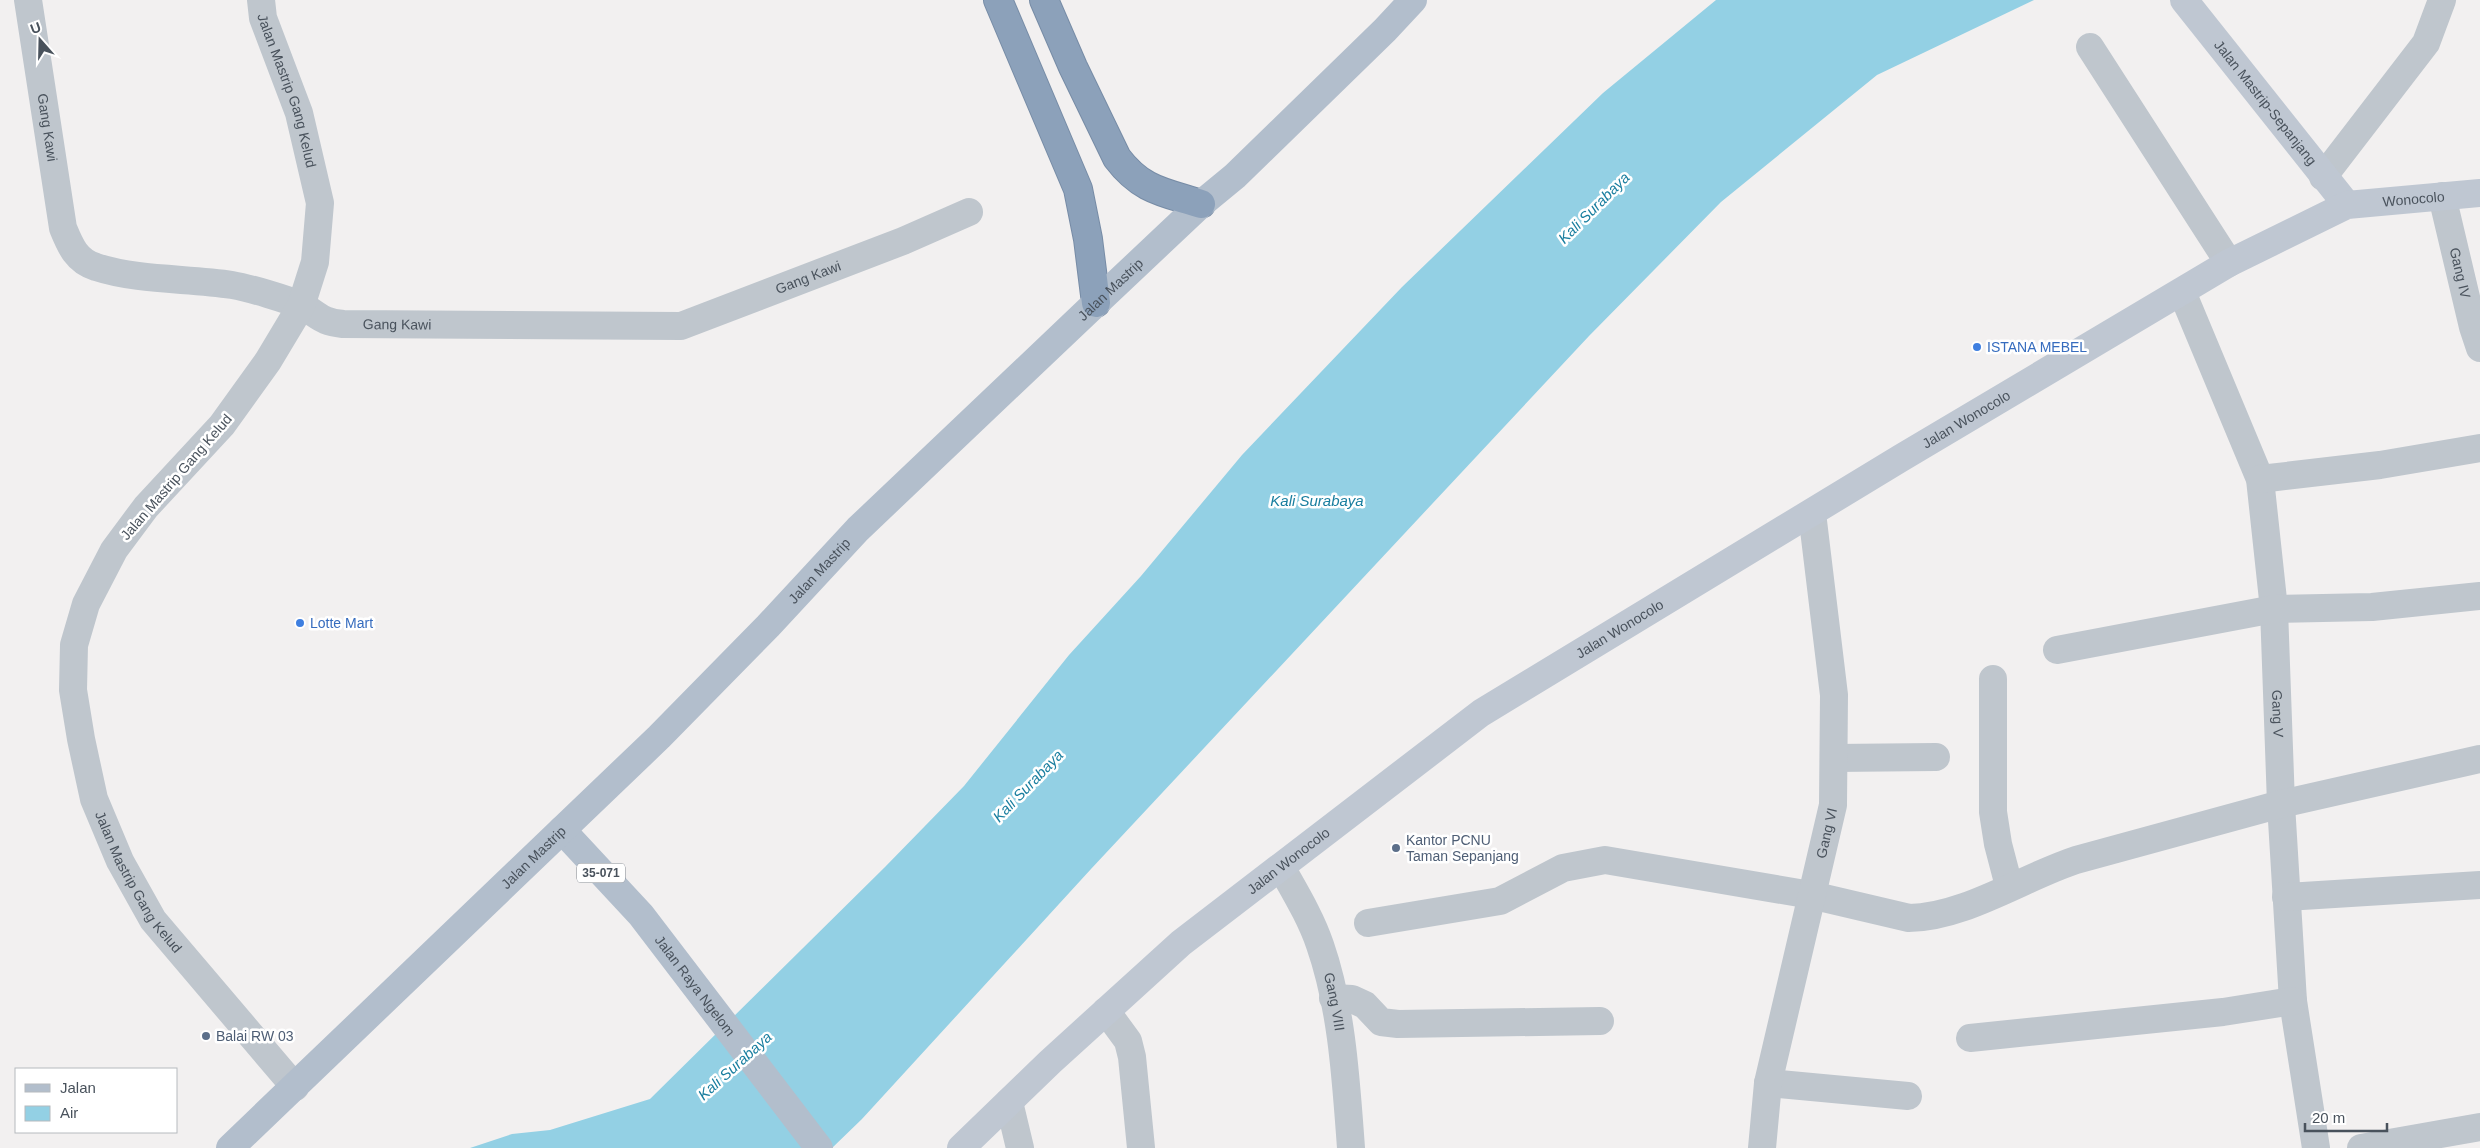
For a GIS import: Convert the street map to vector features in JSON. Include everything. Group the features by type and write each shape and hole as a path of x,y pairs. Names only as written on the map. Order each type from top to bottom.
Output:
{"highway":[{"path":"998,0 1078,189 1088,239 1096,303"},
{"path":"1044,0 1073,67 1122,165 1145,186 1201,204"}],"main road":[{"name":"Jalan Mastrip","path":"230,1148 562,830 768,626 858,529 1201,204 1235,176 1385,30 1413,0"},
{"name":"Jalan Mastrip-Sepanjang","path":"2184,0 2347,205"},
{"name":"Wonocolo","path":"2347,205 2480,193"},
{"name":"Jalan Wonocolo","path":"961,1148 1181,943 1481,713 2229,263 2347,205"},
{"name":"Jalan Raya Ngelom","path":"562,830 641,915 819,1148"}],"street":[{"name":"Gang Kawi","path":"28,0 63,228 70,247 79,258 95,267 151,278 234,285 301,306 325,322 343,324 681,326 903,241 969,212"},
{"name":"Jalan Mastrip Gang Kelud","path":"261,0 263,18 300,113 320,203 315,262 301,306 268,361 222,425 146,507 114,550 86,604 74,645 73,690 94,799 120,861 153,920 295,1087"},
{"path":"2323,177 2426,43 2442,0"},
{"path":"2090,47 2229,263"},
{"name":"Gang IV","path":"2442,196 2473,327 2480,348"},
{"name":"Gang V","path":"2182,292 2260,479 2274,609 2281,804 2293,1001 2316,1148"},
{"path":"2260,479 2380,465 2480,448"},
{"name":"Gang VI","path":"1762,1148 1768,1083 1833,805 1834,695 1812,513"},
{"path":"2057,650 2274,609 2372,607 2480,596"},
{"path":"1993,679 1993,812 1998,844 2009,886"},
{"path":"1834,758 1936,757"},
{"path":"1368,923 1500,901 1563,868 1605,860 1811,895 1909,918 1925,918 1966,906 2046,870 2076,860 2281,804 2480,759"},
{"name":"Gang VIII","path":"1281,866 1320,942 1327,964 1344,1058 1351,1148"},
{"path":"2286,897 2480,885"},
{"path":"1333,998 1352,999 1365,1005 1381,1022 1398,1024 1600,1021"},
{"path":"1970,1038 2213,1013 2293,1001"},
{"path":"1106,1011 1128,1041 1132,1057 1141,1148"},
{"path":"1768,1083 1908,1096"},
{"path":"1009,1102 1020,1148"},
{"path":"2361,1148 2480,1127"}],"water":[{"name":"Kali Surabaya","path":"1716,0 2034,0 1877,75 1721,202 1589,336 1091,869 862,1119 832,1148 470,1148 512,1134 550,1130 650,1099 885,867 964,786 1069,655 1141,576 1242,455 1402,287 1603,93"}],"place":[{"name":"ISTANA MEBEL","path":"1977,347"},
{"name":"Lotte Mart","path":"300,623"},
{"name":"Kantor PCNU Taman Sepanjang","path":"1396,848"},
{"name":"Balai RW 03","path":"206,1036"}]}
